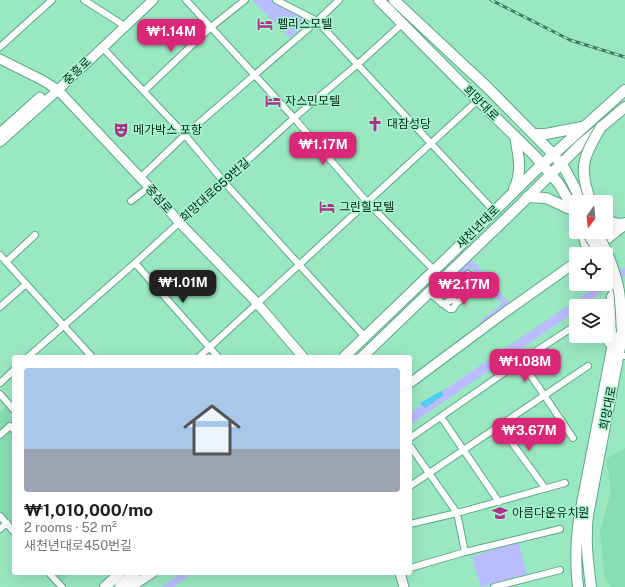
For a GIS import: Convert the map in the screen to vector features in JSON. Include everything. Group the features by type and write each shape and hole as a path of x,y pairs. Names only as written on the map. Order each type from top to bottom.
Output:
{"main road":[{"name":"중흥로","path":"0,142 120,23 146,0"},
{"name":"중흥로","path":"0,133 56,88 153,0"},
{"name":"희망대로","path":"379,0 542,164 554,178 569,204"},
{"name":"희망대로","path":"394,0 487,87 554,154 578,195"},
{"name":"중섬로","path":"0,59 56,88 179,222 257,303 301,355"},
{"name":"새천년대로","path":"346,355 542,164 625,90"},
{"name":"새천년대로","path":"364,355 527,197 554,178 562,166 585,140 623,108"},
{"path":"533,134 546,134 582,127"},
{"path":"589,195 585,187 584,165 587,153 601,127"},
{"path":"512,193 518,182 519,170 519,159 515,136"},
{"path":"582,189 579,166 585,140"},
{"path":"562,166 587,195"},
{"path":"527,197 546,198 569,209"},
{"path":"613,222 625,224"},
{"path":"603,247 625,224"},
{"name":"희망대로","path":"593,239 599,247"},
{"path":"412,382 569,267"},
{"name":"희망대로","path":"578,587 576,568 576,539 588,487 613,347 618,333 619,292 613,270"},
{"name":"희망대로","path":"612,291 618,333"},
{"path":"618,302 606,372 588,438 580,478 588,487 598,478 625,353"},
{"name":"희망대로","path":"588,487 586,535 591,587"},
{"path":"104,587 118,575"},
{"path":"120,587 133,575"},
{"path":"131,587 149,575"},
{"path":"401,575 404,587"}],"street":[{"path":"0,48 52,0"},
{"path":"84,0 120,23"},
{"path":"186,0 294,118 367,202 434,270"},
{"path":"144,91 211,27 245,0"},
{"path":"276,0 317,21 494,212"},
{"path":"140,178 185,135 317,21 338,0"},
{"name":"희망대로659번길","path":"30,355 135,263 294,118 358,64 402,24"},
{"path":"102,47 185,135 224,182 365,337"},
{"path":"201,355 478,100"},
{"path":"130,201 149,188"},
{"path":"6,262 35,235"},
{"path":"0,255 90,355"},
{"path":"135,263 216,355"},
{"path":"429,293 442,304 452,309 480,284 468,274 456,289 450,300 442,304"},
{"path":"0,307 26,284"},
{"path":"450,300 455,301 456,304"},
{"path":"412,437 569,330"},
{"path":"521,361 573,438"},
{"path":"412,485 588,366"},
{"path":"0,383 12,372"},
{"path":"0,394 12,408"},
{"path":"441,417 499,502"},
{"path":"499,426 545,488"},
{"path":"0,435 12,427"},
{"path":"412,449 457,513 465,552"},
{"path":"412,524 499,502 564,483"},
{"path":"0,516 12,529"},
{"path":"0,529 7,523"},
{"path":"412,567 465,552 560,529"},
{"path":"494,587 560,570"},
{"path":"52,575 62,587"}],"shaded area":[{"path":"252,0 272,0 310,19 290,38"},
{"path":"471,259 511,305 484,325 480,321 502,304 471,268 442,298 436,292"},
{"path":"625,267 625,276 613,284 613,275"},
{"path":"590,291 604,291 592,299 578,299"},
{"path":"569,305 569,316 412,424 412,412"},
{"path":"6,406 12,413 12,528 0,514 0,412"},
{"path":"625,448 625,587 611,587 604,575 600,532 611,491 606,459"},
{"path":"518,541 527,574 481,587 472,557"},
{"path":"53,575 70,575 60,583"},
{"path":"177,575 190,575 173,587 162,587"}],"water":[{"path":"441,391 444,395 425,408 420,403"}],"railway":[{"path":"491,0 570,40 625,57"}],"place":[{"name":"펠리스모텔","path":"265,24"},
{"name":"자스민모텔","path":"273,101"},
{"name":"대잠성당","path":"375,124"},
{"name":"메가박스 포항","path":"121,130"},
{"name":"그린힐모텔","path":"327,207"},
{"name":"아름다운유치원","path":"500,513"}]}
